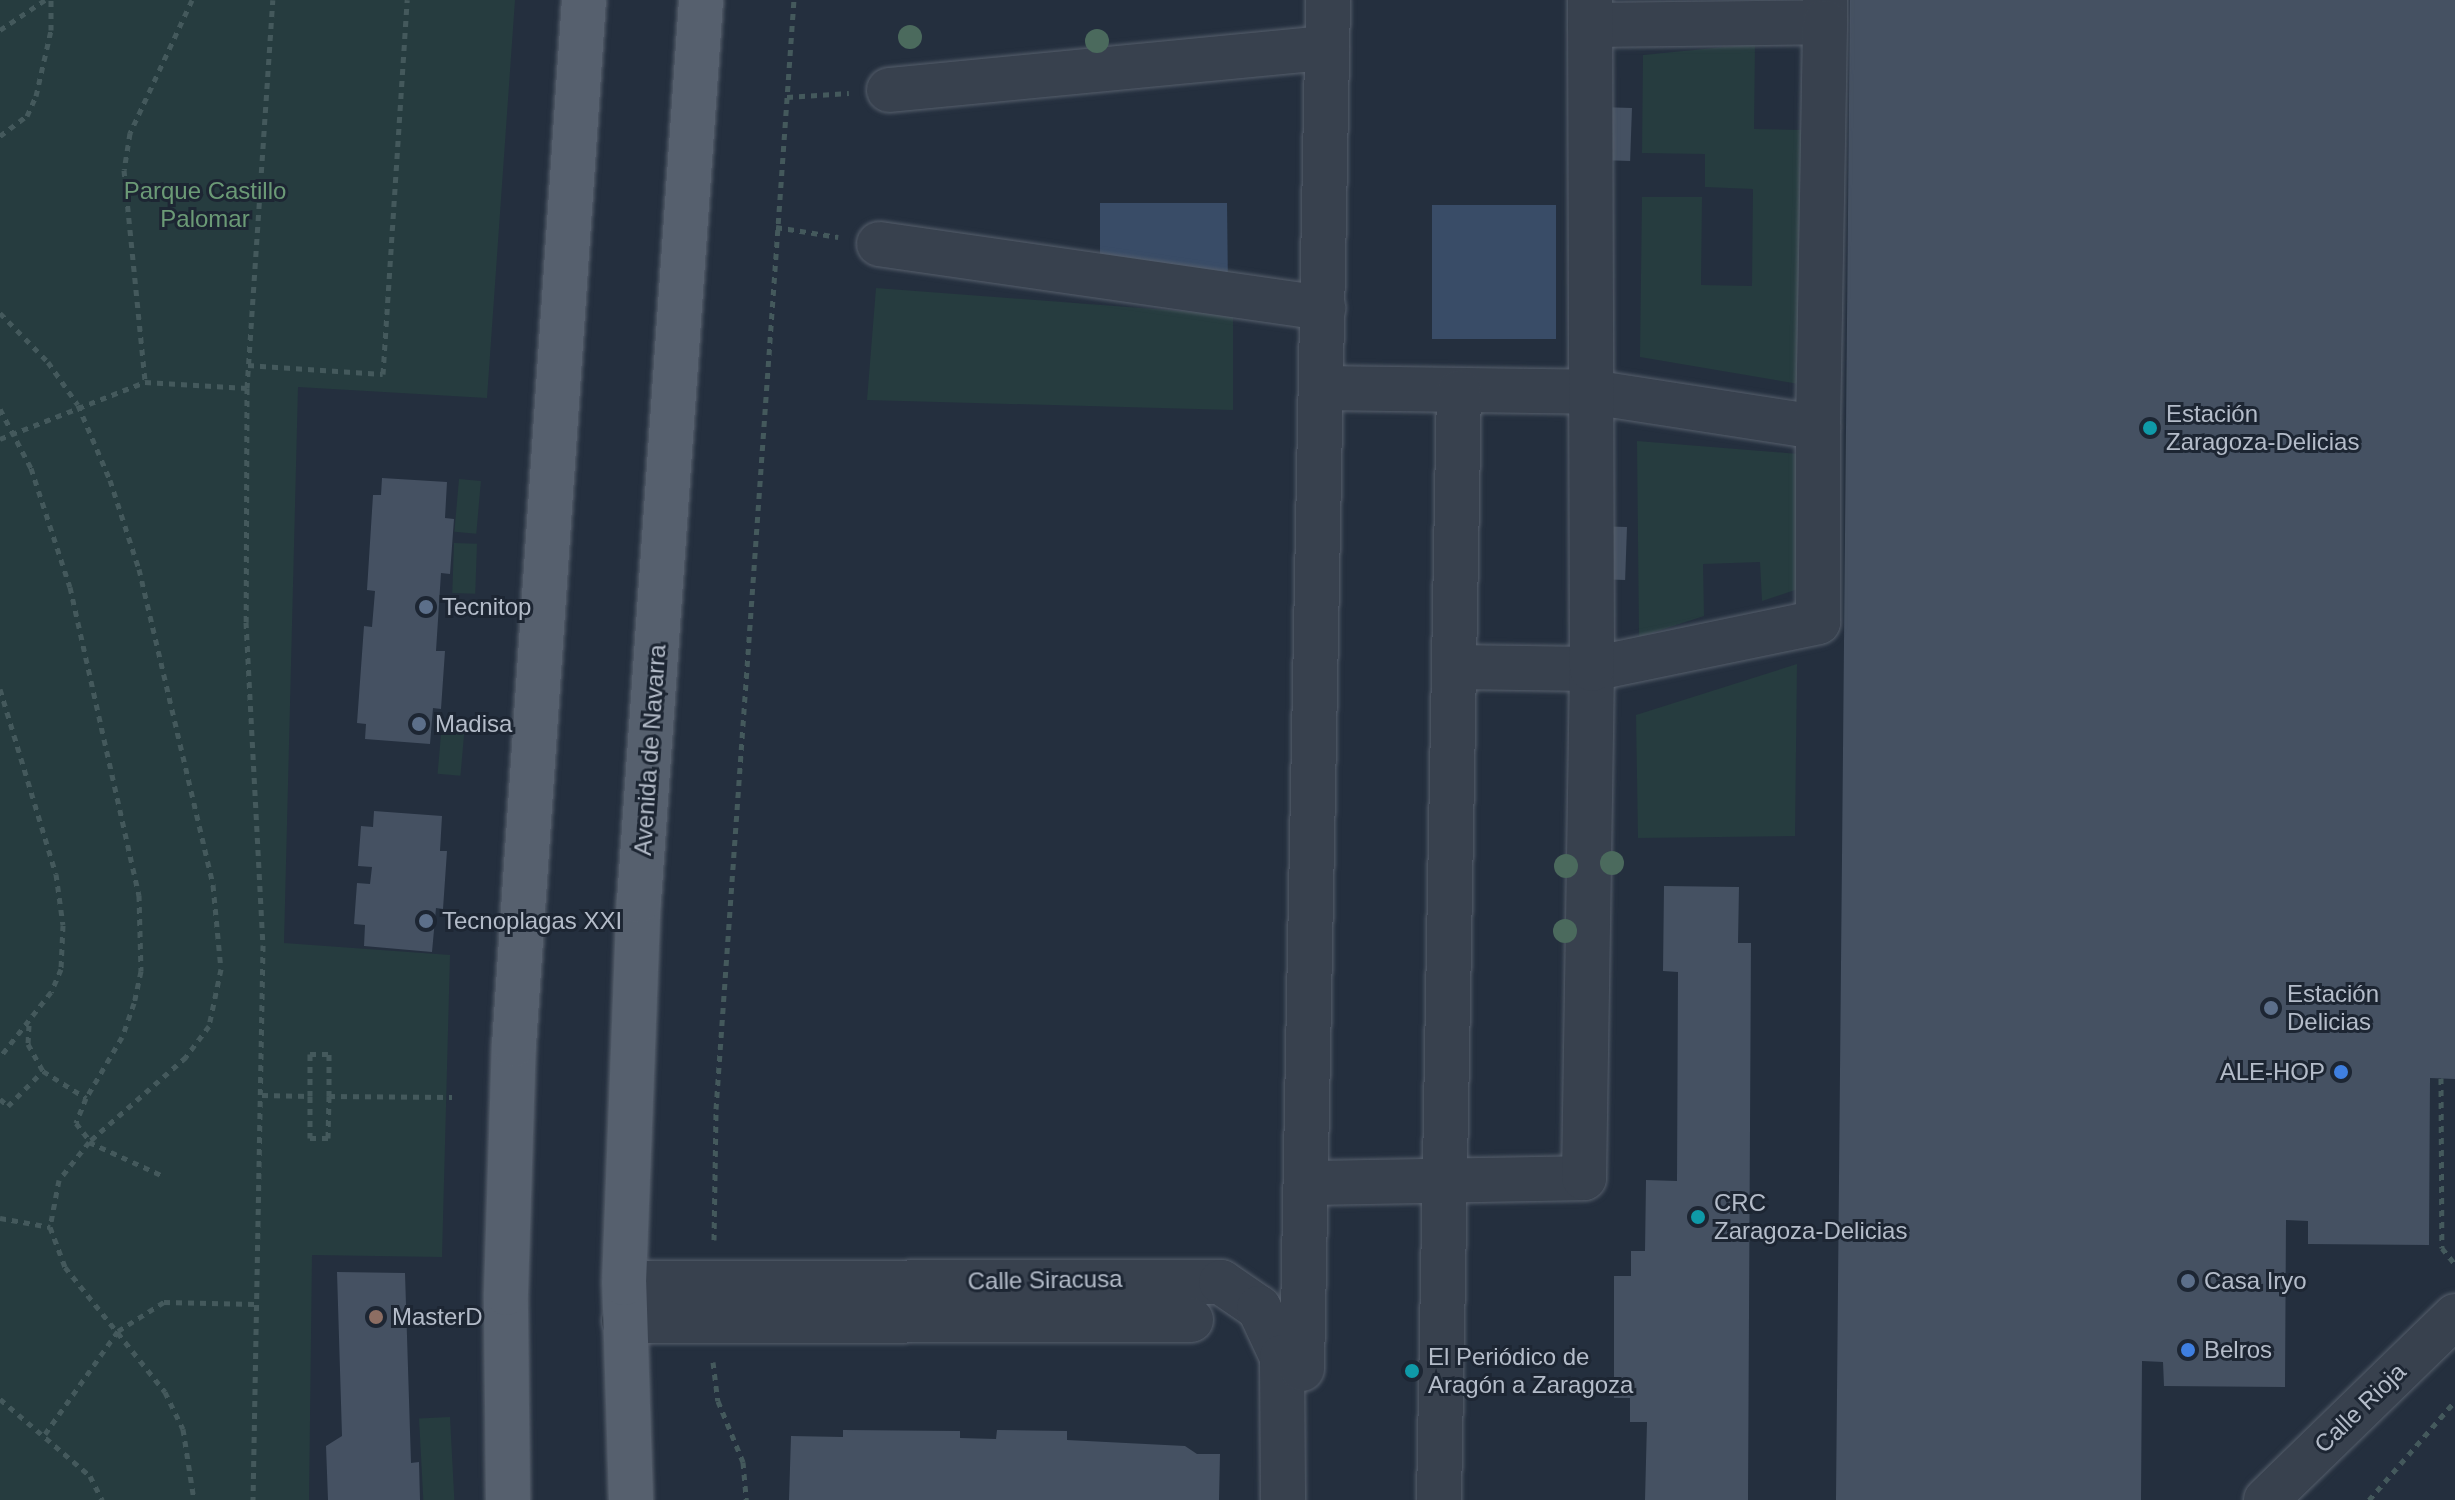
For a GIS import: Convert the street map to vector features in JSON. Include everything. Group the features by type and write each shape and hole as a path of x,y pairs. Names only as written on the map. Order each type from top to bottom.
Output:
{"main road":[{"path":"508,1500 506,1293 514,1045 584,0"},
{"name":"Avenida de Navarra","path":"631,1500 624,1302 639,901 701,0"}],"street":[{"path":"1302,1369 1328,0"},
{"path":"1307,1183 1584,1178 1592,669 1590,12 1825,11 1818,622 1592,669 1454,667"},
{"path":"889,90 1327,48"},
{"path":"879,244 1323,308"},
{"path":"1321,388 1591,392 1818,427"},
{"path":"1439,1500 1459,392"},
{"name":"Calle Siracusa","path":"624,1302 1221,1282 1259,1308 1282,1357 1283,1500"},
{"path":"624,1302 1191,1320"},
{"name":"Calle Rioja","path":"2266,1500 2455,1316"}],"path":[{"path":"0,30 48,0 51,30 36,96 27,116 0,136"},
{"path":"145,382 124,170 130,133 192,0"},
{"path":"253,1500 263,945 246,622 247,388 273,0"},
{"path":"248,365 383,374 407,0"},
{"path":"713,1247 716,1109 794,0"},
{"path":"787,97 889,90"},
{"path":"776,227 879,244"},
{"path":"0,313 48,362 78,405 110,480 139,569 220,932 216,1002 201,1042 90,1142 59,1180 50,1227 65,1267 165,1392 183,1429 194,1500"},
{"path":"0,439 12,431 78,405 145,382 247,388"},
{"path":"0,409 31,468 70,587 139,895 141,971 134,1003 122,1037 86,1098 76,1123 90,1142 163,1176"},
{"path":"0,689 56,874 63,925 61,969 29,1025 0,1057"},
{"path":"29,1025 28,1044 43,1071 86,1098"},
{"path":"310,1054 329,1054 329,1096 328,1138 310,1138 310,1054"},
{"path":"0,1099 8,1106 43,1071"},
{"path":"2441,1078 2442,1248 2455,1264"},
{"path":"262,1095 310,1096"},
{"path":"329,1096 452,1097"},
{"path":"0,1218 50,1227"},
{"path":"45,1434 118,1331 164,1302 257,1304"},
{"path":"713,1368 718,1401 743,1462 746,1500"},
{"path":"0,1399 45,1434 90,1476 102,1500"},
{"path":"2369,1500 2455,1401"}],"green space":[{"name":"Parque Castillo Palomar","path":"0,0 515,0 487,398 298,387 284,943 450,955 442,1257 312,1255 309,1500 0,1500"},
{"path":"1755,44 1754,129 1802,130 1799,384 1640,357 1642,197 1702,197 1701,285 1752,286 1753,189 1705,187 1705,154 1642,153 1643,55"},
{"path":"876,288 1233,315 1233,410 867,400"},
{"path":"1637,441 1799,454 1798,589 1762,601 1760,562 1703,564 1704,616 1639,637"},
{"path":"459,479 481,481 476,534 454,532"},
{"path":"454,543 477,544 475,594 452,593"},
{"path":"1797,664 1795,836 1638,838 1636,715"},
{"path":"442,723 465,725 460,776 438,774"},
{"path":"450,1417 454,1500 423,1500 419,1419"}],"water":[{"path":"1100,203 1227,203 1228,291 1100,269"},
{"path":"1432,205 1556,205 1556,339 1432,339"}],"building":[{"name":"Estación Zaragoza-Delicias","path":"1850,0 2455,0 2455,1079 2430,1078 2429,1245 2308,1244 2308,1221 2286,1220 2285,1387 2164,1386 2163,1362 2142,1361 2141,1500 1836,1500"},
{"path":"1600,107 1632,108 1630,161 1598,160"},
{"path":"382,478 447,482 445,518 454,519 450,574 441,573 436,651 445,651 441,709 433,708 430,744 365,739 366,724 357,723 364,626 372,627 375,591 367,590 373,495 381,495"},
{"path":"1595,526 1627,527 1625,580 1593,579"},
{"path":"374,811 442,816 440,851 447,851 443,909 436,908 432,952 364,946 365,925 354,924 357,883 370,884 372,867 358,866 361,826 373,827"},
{"name":"CRC Zaragoza-Delicias","path":"1664,886 1739,887 1738,943 1751,943 1748,1500 1645,1500 1647,1422 1630,1422 1630,1398 1614,1398 1614,1276 1631,1276 1631,1251 1645,1251 1646,1180 1677,1181 1678,972 1663,971"},
{"path":"337,1272 405,1273 411,1463 419,1462 420,1500 328,1500 326,1446 342,1436"},
{"path":"843,1430 960,1431 960,1438 996,1439 997,1430 1067,1431 1067,1440 1185,1446 1197,1454 1220,1454 1219,1500 789,1500 791,1436 843,1437"}],"place":[{"name":"Estación Zaragoza-Delicias","path":"2150,428"},
{"name":"Tecnitop","path":"426,607"},
{"name":"Madisa","path":"419,724"},
{"name":"Tecnoplagas XXI","path":"426,921"},
{"name":"Estación Delicias","path":"2271,1008"},
{"name":"ALE-HOP","path":"2341,1072"},
{"name":"CRC Zaragoza-Delicias","path":"1698,1217"},
{"name":"Casa Iryo","path":"2188,1281"},
{"name":"MasterD","path":"376,1317"},
{"name":"Belros","path":"2188,1350"},
{"name":"El Periódico de Aragón a Zaragoza","path":"1412,1371"}]}
